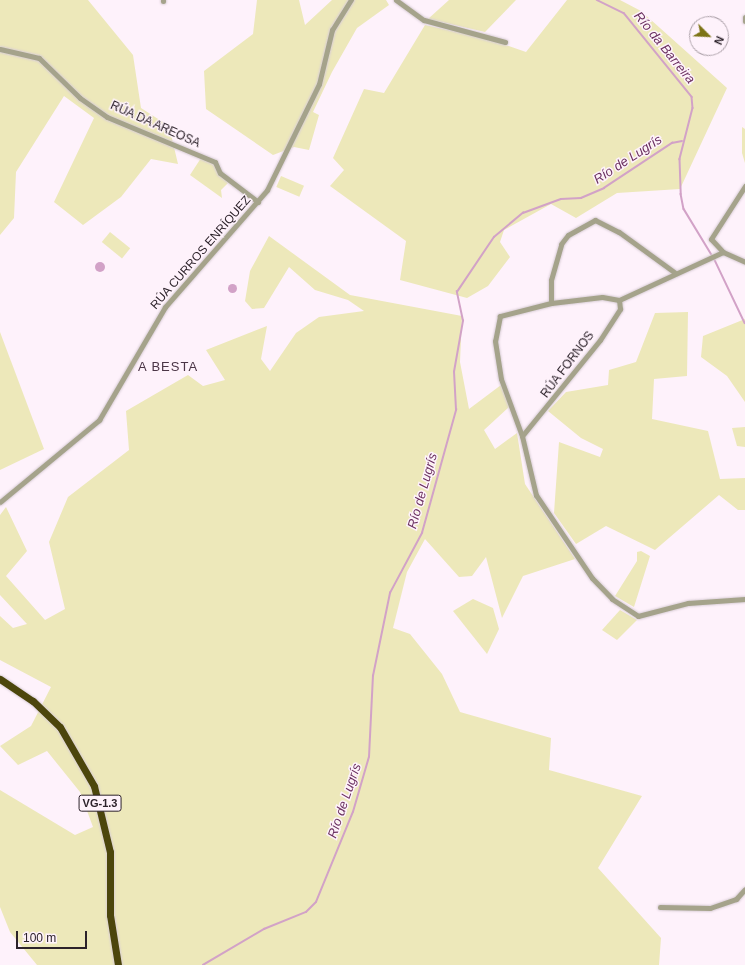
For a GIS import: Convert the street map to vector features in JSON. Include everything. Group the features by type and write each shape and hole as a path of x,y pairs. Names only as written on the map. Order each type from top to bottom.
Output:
{"highway":[{"name":"VG-1.3","path":"0,678 33,701 60,727 94,786 110,852 110,915 118,965"}],"street":[{"name":"RÚA CURROS ENRÍQUEZ","path":"0,502 99,420 165,307 258,202 319,84 332,30 350,0"},
{"path":"396,0 424,20 505,42"},
{"name":"RÚA DA AREOSA","path":"0,49 39,58 107,117 214,162 220,173 258,202"},
{"path":"745,186 711,239 723,252 745,262"},
{"path":"551,302 551,280 561,244 568,235 595,220 619,232 674,272"},
{"path":"723,252 674,272 619,300 602,297 551,302 500,316 497,322 495,341 501,379 522,436 526,461 536,495 592,578 625,610 638,616 688,603 745,599"},
{"name":"RÚA FORNOS","path":"522,436 600,340 620,309 619,300"},
{"path":"660,907 710,908 736,899 745,889"}],"shaded area":[{"path":"0,0 88,0 133,55 141,108 169,126 178,164 151,159 121,197 83,225 54,202 94,118 64,96 16,172 14,218 0,235"},
{"path":"257,0 299,0 305,25 332,0 386,0 389,5 357,28 332,72 313,112 319,115 309,150 294,147 273,155 206,109 204,71 253,34"},
{"path":"449,0 516,0 485,32 428,19"},
{"path":"567,0 620,0 641,11 689,54 689,56 691,56 727,88 680,189 617,193 576,218 551,204 504,230 500,242 510,257 488,286 467,298 400,280 406,241 330,186 344,170 333,158 364,89 384,93 425,25 485,38 526,52"},
{"path":"742,127 745,129 745,163 742,153"},
{"path":"201,158 213,164 228,183 221,190 222,198 190,175"},
{"path":"281,176 304,186 299,197 276,187"},
{"path":"110,232 130,248 122,258 102,242"},
{"path":"269,236 350,295 462,316 460,362 469,409 501,385 509,407 484,430 495,449 517,433 525,484 575,559 523,576 502,618 486,557 472,576 459,577 425,539 407,572 393,628 410,634 442,674 460,712 551,738 549,770 642,796 598,868 661,938 659,965 37,965 10,932 0,907 0,790 75,835 93,827 80,792 47,751 18,765 0,746 31,726 51,687 0,660 0,616 13,628 27,624 0,595 0,515 6,507 27,551 6,576 45,620 65,609 49,542 68,497 129,450 126,411 188,375 203,386 225,380 206,350 267,326 261,359 270,371 296,333 319,317 364,311 348,300 315,290 289,267 264,308 252,309 245,301 250,271"},
{"path":"98,262 102,262 104,263 104,271 98,272 95,269 95,265"},
{"path":"230,284 234,284 236,288 234,292 230,292 228,290 228,286"},
{"path":"688,312 687,376 654,379 652,419 708,431 720,479 745,478 745,510 738,510 719,495 655,550 606,526 576,544 554,513 559,442 600,457 603,449 581,438 548,411 566,392 608,385 609,370 636,362 655,313"},
{"path":"745,319 745,402 727,376 701,357 703,336"},
{"path":"0,332 44,449 0,470"},
{"path":"745,427 745,447 737,446 732,428"},
{"path":"641,551 650,556 634,607 615,596 637,561 637,552"},
{"path":"473,599 493,608 499,629 487,654 453,611"},
{"path":"620,610 637,620 617,640 602,630"}],"waterway":[{"name":"Río da Barreira","path":"597,0 624,13 692,97 693,108 680,159 681,194 684,209 712,255"},
{"name":"Río de Lugrís","path":"203,965 264,929 306,912 316,902 353,812 369,757 373,676 390,593 422,533 456,410 454,372 463,321 457,292 494,237 523,213 561,199 581,198 604,188 672,143 682,141"},
{"name":"Río da Barreira","path":"714,258 745,323"}],"district":[{"name":"A BESTA","path":"168,367"}]}
